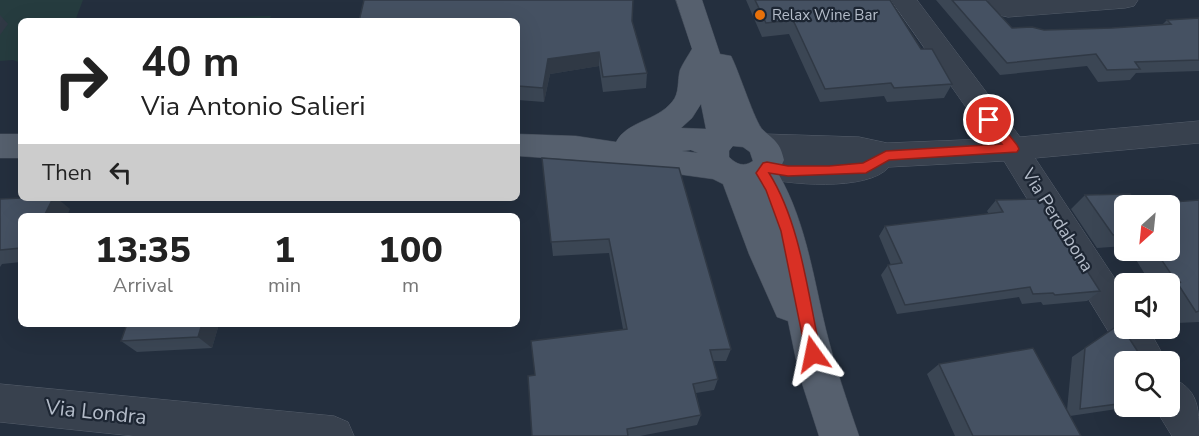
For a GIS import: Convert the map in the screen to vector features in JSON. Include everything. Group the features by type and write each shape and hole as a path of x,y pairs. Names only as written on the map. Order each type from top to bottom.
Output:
{"main road":[{"path":"689,0 705,49 720,126 743,156 766,254 813,354 839,436"},
{"path":"627,142 658,128 674,118 684,107 690,95 693,75 705,49"},
{"path":"576,148 627,142 691,139 743,156"},
{"path":"520,145 743,156"},
{"path":"0,146 18,146"}],"street":[{"name":"Via Perdabona","path":"904,0 1012,149 1114,308"},
{"path":"1000,0 1008,9 1125,0"},
{"path":"743,156 788,171 866,168 886,155 1012,149 1199,132"},
{"name":"Via Londra","path":"0,403 334,436"},
{"path":"1180,412 1195,436"}],"green space":[{"path":"0,0 83,0 76,18 18,18 18,62 0,61"},
{"path":"271,16 270,18 191,18"}],"building":[{"path":"364,0 633,0 632,21 647,73 603,77 599,52 548,59 543,88 520,86 520,18 360,18"},
{"path":"755,0 890,0 921,49 932,49 952,84 894,88 891,83 825,89 793,20 766,23"},
{"path":"952,0 986,0 1012,28 1032,27 1044,30 1112,28 1171,24 1167,20 1199,18 1199,60 1135,62 1140,69 1107,70 1096,54 1007,63"},
{"path":"542,158 679,168 731,349 710,350 718,379 693,384 701,415 627,429 628,436 532,436 528,376 535,375 531,341 627,329 609,239 551,242"},
{"path":"1130,194 1114,195 1114,235 1113,235 1085,195"},
{"path":"0,199 52,201 46,213 18,213 18,248 0,250"},
{"path":"1041,199 1100,291 1055,295 1053,293 1033,294 1030,287 905,305 888,265 902,263 885,226 1003,212 996,200"},
{"path":"1199,200 1199,311 1196,312 1180,287 1180,273 1170,273 1162,261 1180,261 1180,202"},
{"path":"126,327 201,327 198,337 121,341"},
{"path":"1114,328 1114,339 1130,339 1137,351 1114,351 1114,404 1080,409 1085,348"},
{"path":"1033,348 1081,436 973,436 939,364"}],"place":[{"name":"Relax Wine Bar","path":"760,15"}],"route":[{"path":"813,354 788,231 772,189 762,173 767,167 788,171 866,168 886,155 1012,149 989,120"}]}
